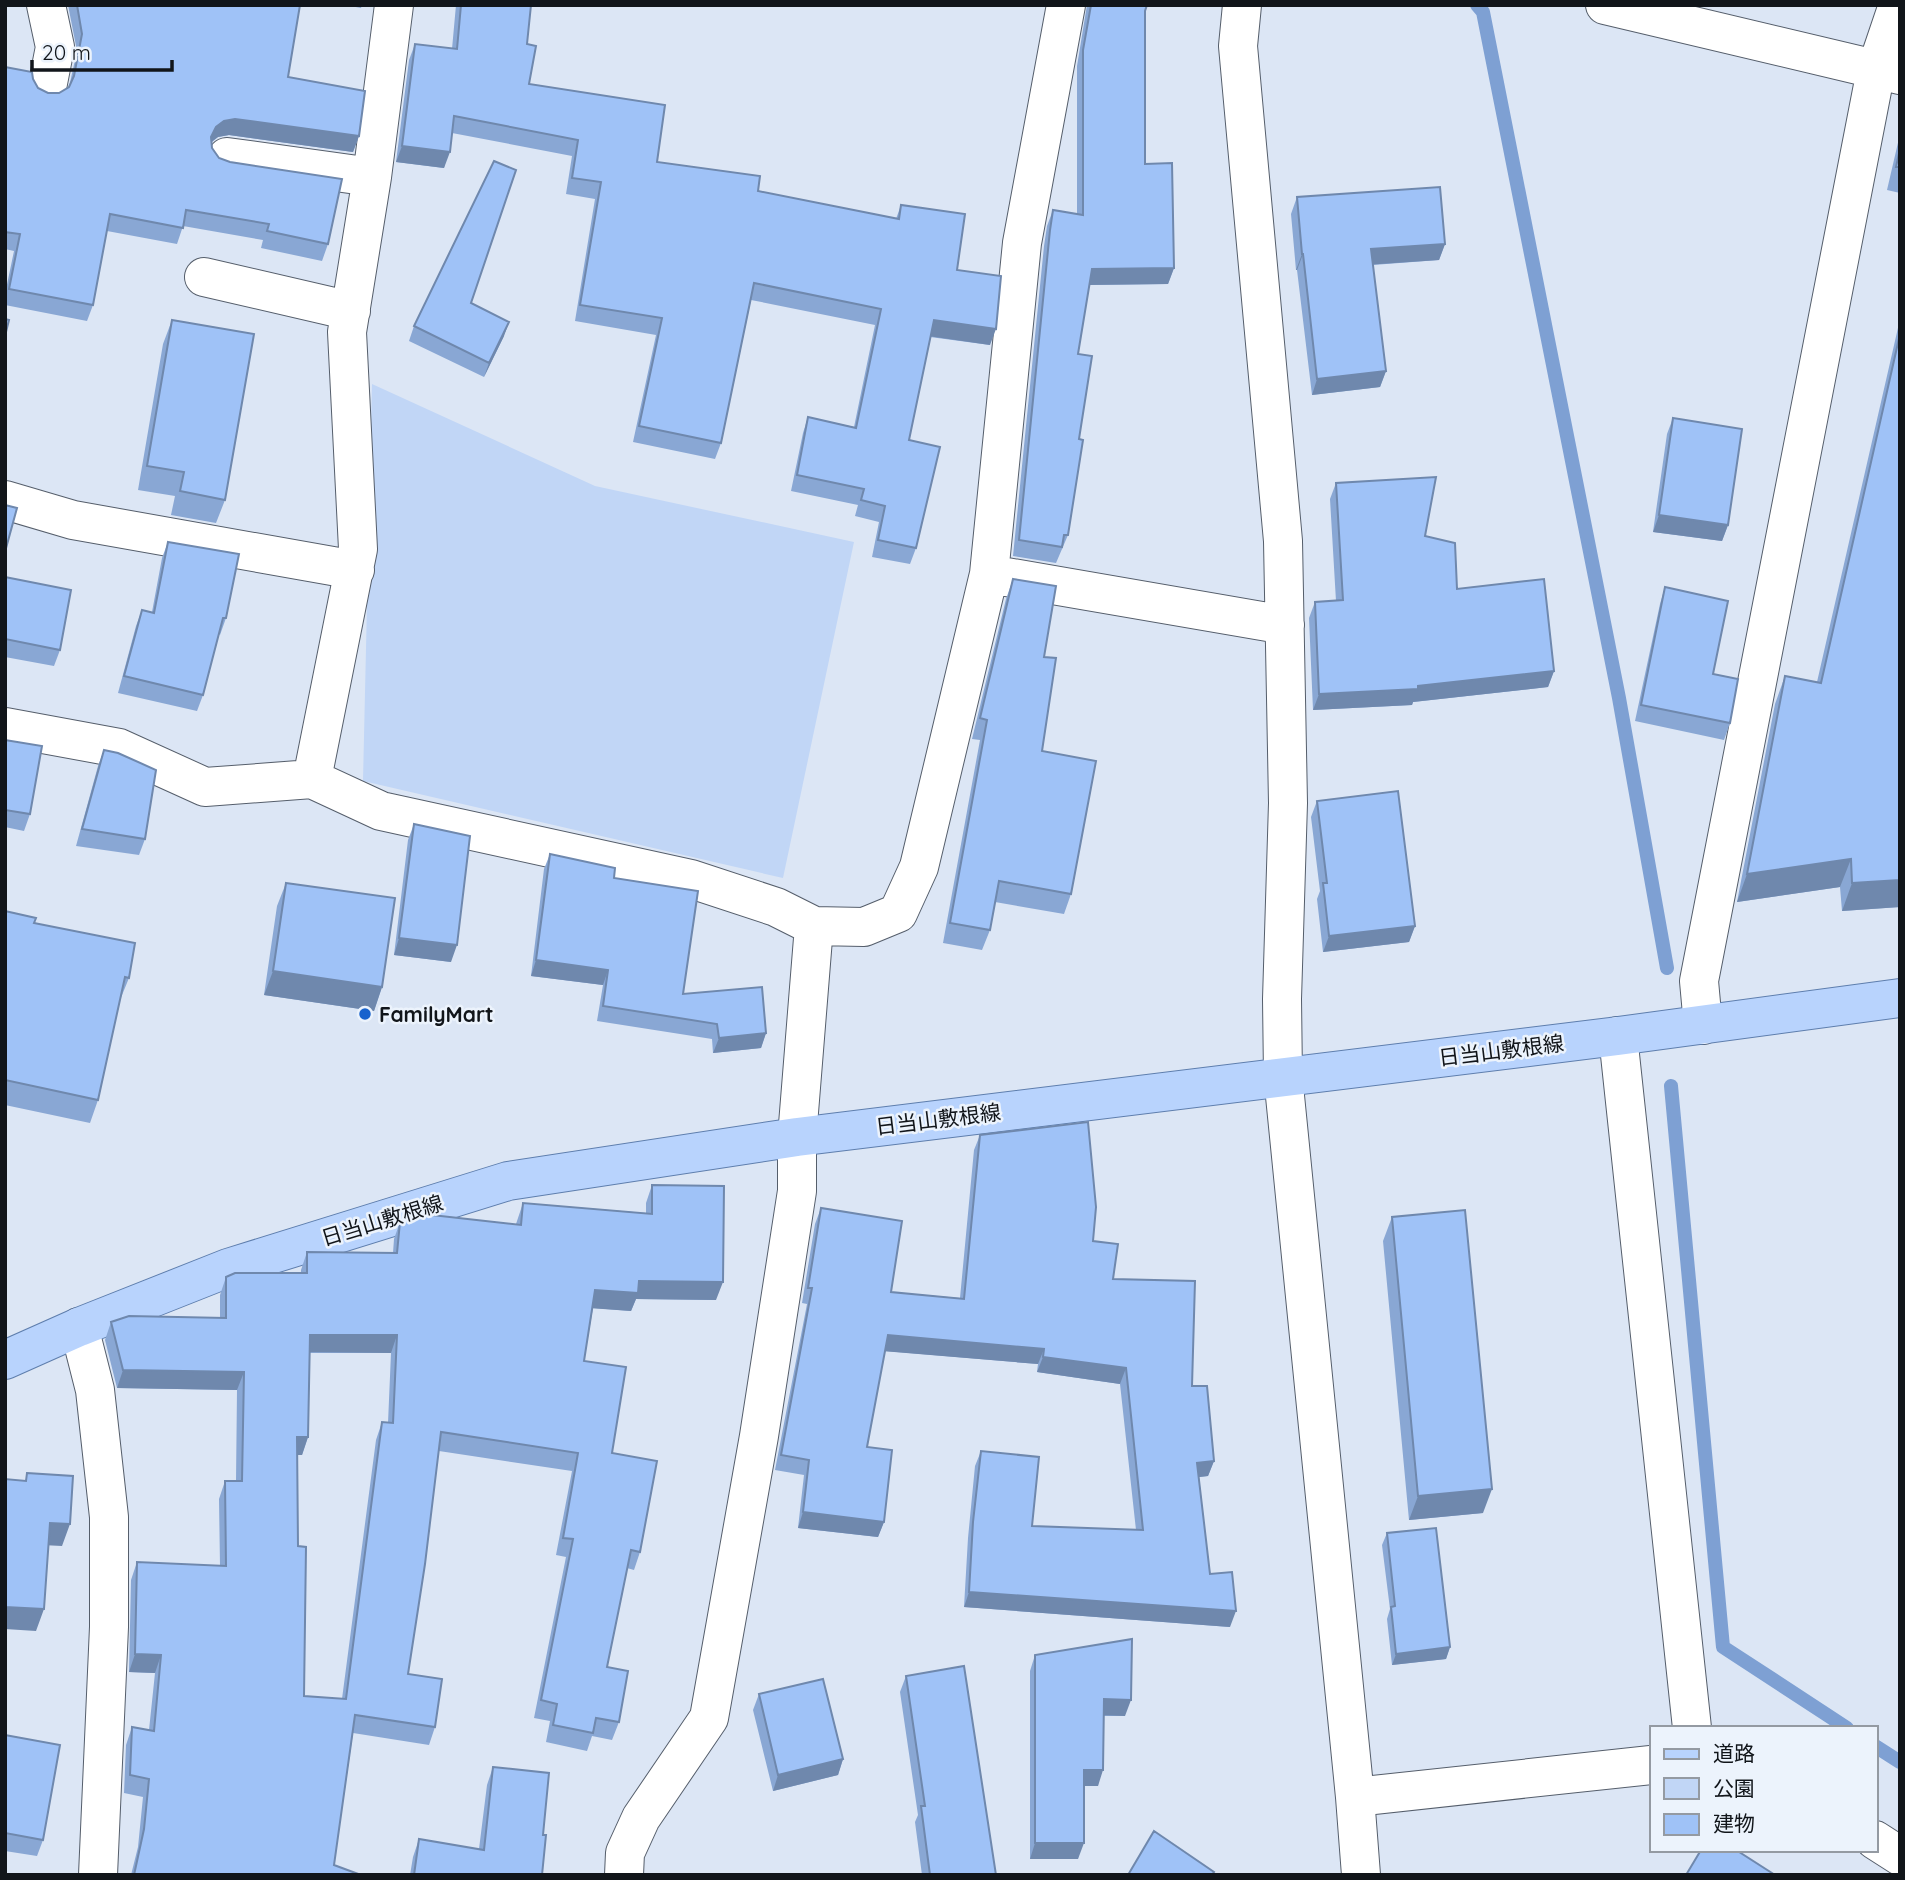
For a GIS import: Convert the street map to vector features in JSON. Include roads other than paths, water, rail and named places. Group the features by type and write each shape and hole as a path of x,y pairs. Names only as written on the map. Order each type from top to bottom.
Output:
{"main road":[{"name":"日当山敷根線","path":"5,1360 79,1327 228,1268 508,1181 797,1137 1618,1036 1900,998"}],"street":[{"path":"46,5 55,47 47,88"},
{"path":"312,779 358,549 348,332 372,177 394,5"},
{"path":"5,727 119,748 205,787 312,779 381,811 691,879 776,907 814,926 864,927 898,914 919,867 989,575 1022,243 1066,5"},
{"path":"1242,5 1238,46 1283,541 1288,803 1282,999 1283,1076 1355,1797 1360,1875"},
{"path":"1605,5 1888,73"},
{"path":"1703,1025 1699,981 1888,73 1898,5"},
{"path":"227,157 372,177"},
{"path":"204,277 351,311"},
{"path":"5,500 73,520 355,570"},
{"path":"989,575 1285,625"},
{"path":"624,1875 625,1853 641,1818 709,1718 759,1436 797,1191 797,1137 814,926"},
{"path":"1618,1036 1692,1726"},
{"path":"79,1327 95,1390 109,1517 109,1627 98,1875"},
{"path":"1355,1797 1650,1765"},
{"path":"1877,1841 1900,1856"}],"waterway":[{"path":"1477,5 1483,12 1619,698 1667,968"},
{"path":"1671,1086 1723,1647 1844,1726"},
{"path":"1877,1747 1900,1762"}],"place":[{"name":"FamilyMart","path":"365,1014"}]}
